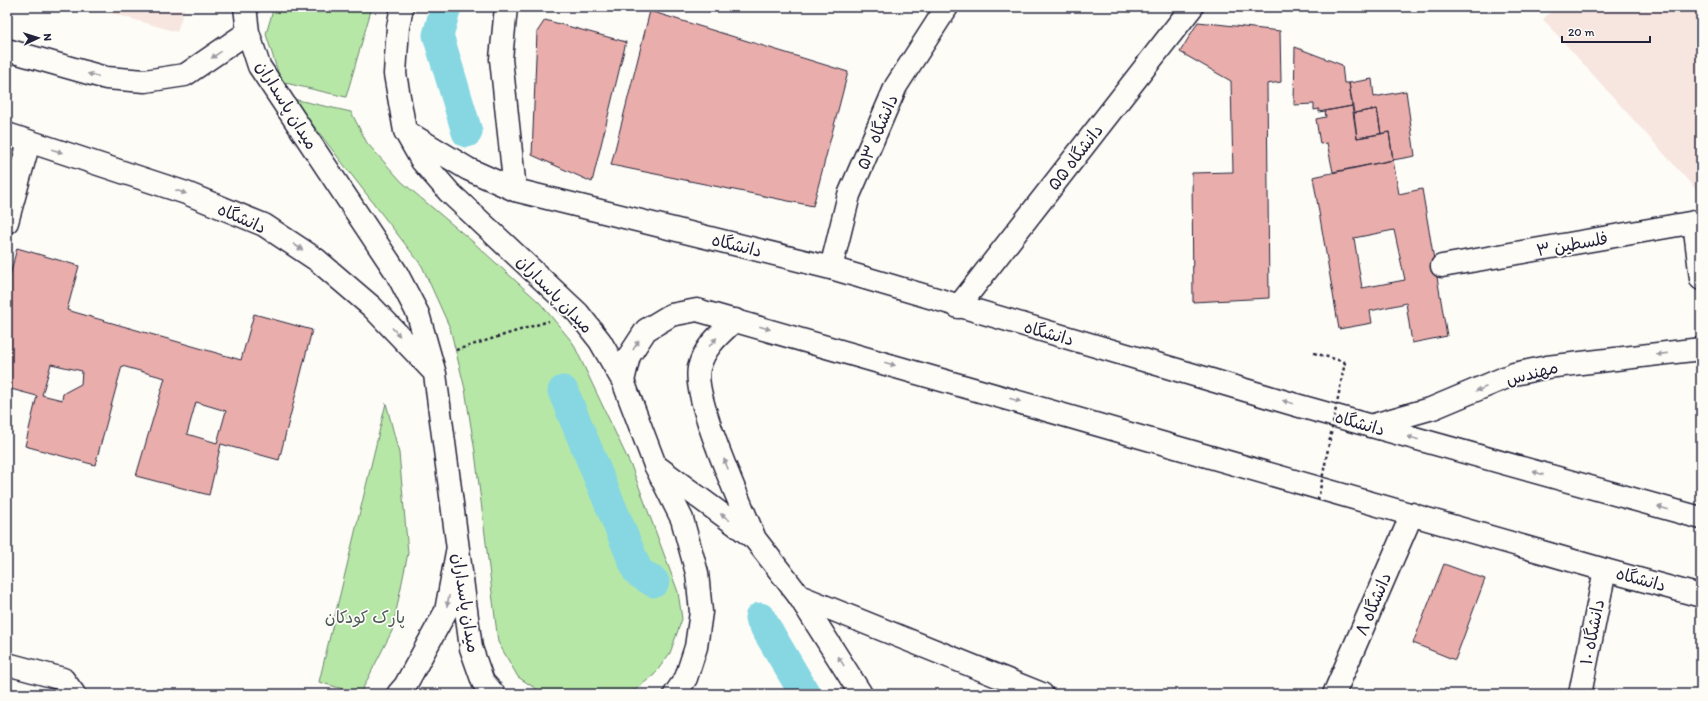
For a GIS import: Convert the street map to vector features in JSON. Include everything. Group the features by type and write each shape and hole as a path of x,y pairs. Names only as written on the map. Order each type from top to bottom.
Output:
{"main road":[{"name":"میدان پاسداران","path":"245,7 248,32 259,66 396,272 418,314 434,374 471,648 483,682 494,694"},
{"name":"میدان پاسداران","path":"402,7 398,27 395,74 405,131 422,161 449,192 578,313 600,341 623,381 655,465 682,519 697,573 702,612 696,647 686,678 675,694"},
{"path":"506,7 501,58 515,190"},
{"name":"دانشگاه ۵۳","path":"831,268 849,195 896,86 947,7"},
{"name":"دانشگاه ۵۵","path":"958,307 1192,7"},
{"path":"7,50 106,78 145,81 185,75 248,32"},
{"name":"دانشگاه","path":"405,131 468,169 515,190 831,268 958,307 1370,426 1701,518"},
{"name":"دانشگاه","path":"7,134 186,193 264,225 317,260 367,303 434,374"},
{"path":"7,222 30,142"},
{"path":"1697,222 1701,279"},
{"name":"فلسطین ۳","path":"1442,266 1697,222"},
{"name":"دانشگاه","path":"623,381 629,356 646,330 671,315 698,310 1605,570 1701,596"},
{"path":"735,320 710,344 699,369 700,396 756,539 799,596 861,694"},
{"name":"مهندس","path":"1370,426 1433,408 1514,374 1547,367 1701,349"},
{"path":"655,465 756,539"},
{"name":"دانشگاه ۸","path":"1334,694 1412,514"},
{"path":"398,694 405,686 446,611 458,549"},
{"name":"دانشگاه ۱۰","path":"1580,694 1605,570"},
{"path":"799,596 1042,694"},
{"path":"7,664 63,679 74,694"}],"path":[{"path":"434,374 446,354 464,347 578,313"},
{"path":"1314,353 1345,362 1318,500"}],"shaded area":[{"path":"91,7 185,7 177,32"},
{"path":"1556,7 1701,7 1701,195 1543,19"}],"green space":[{"path":"274,7 372,7 346,97 281,82 266,34"},
{"path":"293,99 351,112 367,143 402,182 473,242 540,303 573,343 632,468 678,592 682,619 670,653 654,675 635,690 623,694 546,694 518,677 498,642 475,452 465,389 450,328 422,266"},
{"name":"پارک کودکان","path":"386,403 399,453 408,553 392,631 360,694 319,682"}],"building":[{"path":"650,11 848,72 813,206 611,165"},
{"path":"545,20 626,42 592,182 532,155 537,32"},
{"path":"1198,22 1280,31 1281,82 1267,84 1269,298 1193,302 1192,173 1233,172 1231,81 1180,52"},
{"path":"1295,47 1342,65 1344,83 1349,83 1352,106 1319,112 1319,109 1314,110 1314,104 1294,105"},
{"path":"1372,79 1374,97 1406,91 1415,156 1393,160 1389,132 1381,134 1377,109 1354,113 1349,83"},
{"path":"1352,106 1357,138 1389,132 1393,160 1333,172 1327,143 1320,144 1316,119 1326,117 1325,111"},
{"path":"1377,109 1381,134 1357,138 1354,113"},
{"path":"1393,160 1399,194 1422,189 1447,336 1412,343 1406,303 1370,311 1372,323 1339,329 1313,177"},
{"path":"1394,230 1405,280 1362,288 1354,238"},
{"path":"17,248 79,266 67,310 241,360 254,314 312,330 279,460 221,444 209,495 136,476 165,378 122,366 95,465 25,446 37,396 7,388 7,287","holes":["51,364 82,371 81,384 63,394 62,400 42,395","196,402 226,411 217,443 187,434"]},
{"path":"1444,564 1485,579 1455,660 1413,643"}],"waterway":[{"path":"446,7 438,35 467,132"},
{"path":"563,391 638,572 654,582"},
{"path":"760,618 805,694"}]}
